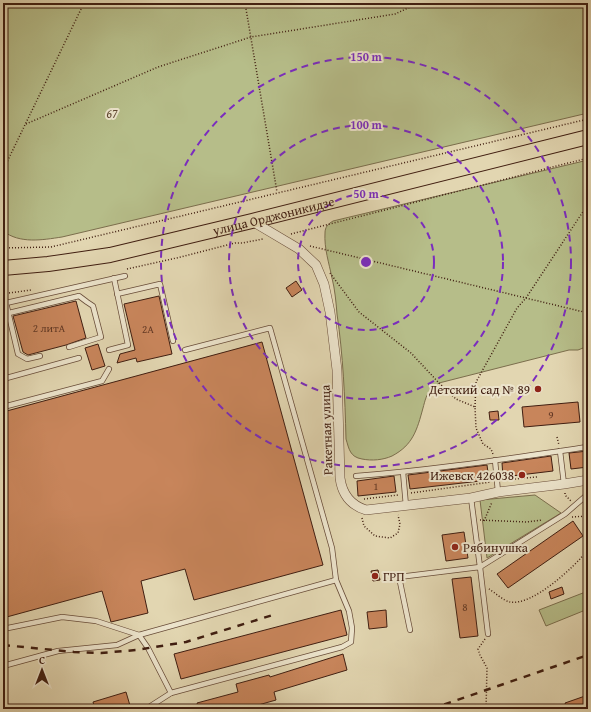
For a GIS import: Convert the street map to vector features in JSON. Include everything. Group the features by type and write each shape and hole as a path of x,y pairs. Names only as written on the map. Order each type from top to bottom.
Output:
{"main road":[{"name":"улица Орджоникидзе","path":"3,268 110,256 252,222 588,137"}],"street":[{"name":"Ракетная улица","path":"252,222 300,249 316,265 324,284 330,312 337,370 341,486 348,499 358,508"},
{"path":"358,508 366,510 406,506 471,498 498,492 588,480"}],"lane":[{"path":"6,303 125,276"},
{"path":"109,350 128,345 114,278"},
{"path":"117,294 160,284 173,341"},
{"path":"3,294 9,313 18,354 27,359 40,356"},
{"path":"9,313 79,296 93,306 101,337 69,347"},
{"path":"146,709 171,693 342,647 351,642 352,628 349,610 336,580 332,548 270,328 185,350"},
{"path":"3,379 79,358"},
{"path":"3,406 102,380 109,369"},
{"path":"356,476 403,472 588,447"},
{"path":"560,451 564,484"},
{"path":"495,460 498,492"},
{"path":"403,472 406,506"},
{"path":"410,630 399,577 480,567 565,514 588,494"},
{"path":"471,498 488,634"},
{"path":"3,666 58,651 116,645 139,635 336,580"},
{"path":"3,629 62,617 96,621 139,635 148,648 171,693"}],"path":[{"path":"3,165 7,162 26,124 84,3"},
{"path":"245,3 278,193"},
{"path":"26,124 158,67 251,37 395,14 419,3"},
{"path":"3,248 51,247 588,119"},
{"path":"124,270 234,243 242,243 306,230 588,158"},
{"path":"490,449 483,444 476,428 476,382 517,308 526,298 588,204"},
{"path":"304,244 588,313"},
{"path":"327,270 358,312 410,353 456,399 475,407"},
{"path":"425,491 541,477"},
{"path":"484,520 490,505 498,492"},
{"path":"358,508 364,526 375,536 390,538 398,533 400,524 396,507"},
{"path":"474,520 526,522 588,516"},
{"path":"482,584 509,602 521,601 536,594 558,580 588,550"},
{"path":"486,709 487,668 478,649 488,634"}],"green space":[{"name":"67","path":"3,3 588,3 588,113 62,237 39,240 17,238 3,231"},
{"path":"588,160 588,346 578,350 569,350 439,383 427,395 416,430 409,442 399,452 389,457 374,460 358,458 352,454 346,439 341,345 335,292 325,244 325,231 327,226 333,221"},
{"path":"535,495 561,513 487,558 480,500"},
{"path":"588,591 588,609 546,626 539,610"}],"building":[{"path":"296,281 302,290 292,297 286,288"},
{"path":"159,296 172,354 137,362 136,358 117,363 120,354 135,350 124,304"},
{"path":"76,301 86,338 28,355 23,352 13,316"},
{"path":"262,342 323,565 194,600 185,569 141,581 148,613 111,622 102,591 3,618 3,412"},
{"path":"98,344 105,366 92,370 85,348"},
{"path":"578,402 580,422 524,427 522,407"},
{"path":"498,411 499,420 490,420 489,412"},
{"path":"588,451 588,467 571,469 569,453"},
{"path":"551,456 553,471 503,477 502,463"},
{"path":"487,465 489,480 410,489 408,475"},
{"path":"394,476 396,492 358,496 357,481"},
{"path":"573,521 583,536 508,588 497,574"},
{"name":"Рябинушка","path":"464,532 468,558 446,561 442,535"},
{"name":"ГРП","path":"378,570 380,580 373,581 371,571"},
{"path":"471,577 478,636 460,638 452,579"},
{"path":"562,587 564,594 551,599 549,592"},
{"path":"341,610 347,635 181,679 174,654"},
{"path":"386,610 387,627 369,629 367,612"},
{"path":"343,654 347,670 274,692 276,700 244,709 199,709 197,703 238,692 236,684 269,675 270,677"},
{"path":"126,692 131,709 95,709 93,702"},
{"path":"588,695 588,709 567,709 565,703"}],"railway":[{"path":"3,645 74,652 101,653 136,650 186,642 276,614"},
{"path":"431,709 588,655"}],"place":[{"name":"Детский сад № 89","path":"538,389"},
{"name":"Ижевск 426038","path":"522,475"},
{"name":"Рябинушка","path":"455,547"},
{"name":"ГРП","path":"375,576"}]}
